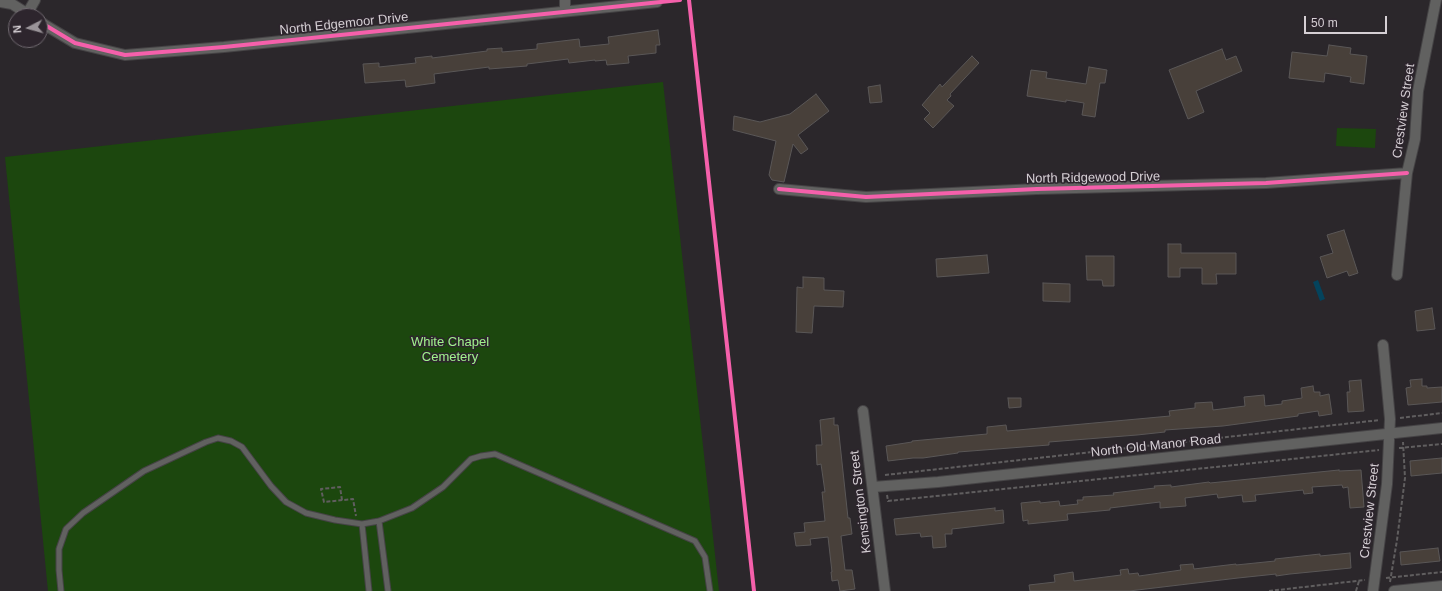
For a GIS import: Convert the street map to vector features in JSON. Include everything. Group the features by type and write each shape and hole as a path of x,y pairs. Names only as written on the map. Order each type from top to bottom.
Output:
{"street":[{"path":"565,0 565,12"},
{"name":"Crestview Street","path":"1397,275 1407,173 1415,139 1418,91 1436,0"},
{"path":"0,2 12,4 18,8"},
{"name":"North Edgemoor Drive","path":"48,27 75,43 125,55 224,47 658,2"},
{"name":"North Ridgewood Drive","path":"779,189 866,196 1037,189 1266,183 1407,173"},
{"name":"Crestview Street","path":"1373,591 1387,484 1390,419 1383,345"},
{"name":"Kensington Street","path":"863,411 885,591"},
{"name":"North Old Manor Road","path":"873,488 1442,428"},
{"path":"1392,588 1442,586"}],"lane":[{"path":"61,591 59,549 66,529 83,512 144,471 206,442 218,438 230,441 242,448 271,486 286,502 306,513 335,520 359,523 380,521 412,508 443,487 471,459 495,454 695,541 705,557 710,591"},
{"path":"380,521 388,591"},
{"path":"359,523 370,591"}],"path":[{"path":"1392,588 1391,578 1405,478 1402,418"},
{"path":"342,500 340,487 321,489 324,502 353,499 359,523"},
{"path":"1268,591 1442,572"},
{"path":"1356,591 1359,581"}],"green space":[{"name":"White Chapel Cemetery","path":"663,82 719,591 48,591 5,157"},
{"path":"1337,128 1376,129 1375,148 1336,146"}],"water":[{"path":"1318,280 1325,299 1320,301 1313,282"}],"building":[{"path":"658,30 660,45 656,45 656,53 628,56 629,63 607,65 606,60 595,60 569,63 568,59 527,64 527,66 489,69 489,67 434,74 435,83 406,87 405,80 365,83 363,64 379,63 379,67 416,63 415,58 432,56 432,58 487,51 487,49 502,48 502,52 537,49 537,44 579,39 580,47 609,44 608,37"},
{"path":"1329,45 1351,48 1350,54 1367,56 1364,84 1350,82 1351,77 1325,73 1324,82 1289,78 1292,52 1327,56"},
{"path":"1222,49 1226,60 1236,56 1242,71 1196,91 1204,112 1188,119 1169,70"},
{"path":"972,56 979,63 950,94 951,96 947,100 954,106 933,128 924,119 930,113 922,105 940,84 942,87"},
{"path":"1089,67 1107,70 1105,83 1100,83 1095,117 1082,115 1084,103 1066,100 1066,102 1027,96 1031,70 1047,72 1046,78 1086,84"},
{"path":"880,85 882,102 870,103 868,87"},
{"path":"816,94 829,111 798,135 808,149 801,154 793,144 784,182 772,180 769,175 776,141 733,130 734,116 760,122 790,114"},
{"path":"1344,230 1358,273 1349,276 1347,271 1327,278 1320,257 1333,253 1327,235"},
{"path":"1168,244 1181,244 1181,253 1236,253 1236,274 1216,274 1217,284 1202,284 1202,268 1180,268 1180,277 1168,277"},
{"path":"987,255 989,273 937,277 936,259"},
{"path":"1086,256 1114,256 1114,286 1103,286 1102,280 1087,280"},
{"path":"803,277 824,278 824,290 844,291 843,307 814,306 812,333 796,332 797,287 803,288"},
{"path":"1043,283 1070,284 1070,302 1043,301"},
{"path":"1432,308 1435,329 1417,331 1415,311"},
{"path":"1422,379 1422,386 1427,386 1427,388 1442,387 1442,402 1408,405 1406,388 1411,387 1410,380"},
{"path":"1361,380 1364,411 1348,412 1347,392 1350,392 1349,381"},
{"path":"1313,386 1314,392 1320,392 1320,396 1329,394 1332,414 1319,416 1318,411 1298,414 1298,416 1223,426 1165,430 1165,432 1137,435 1049,442 1049,445 958,452 923,458 888,461 886,446 912,441 987,434 987,427 1006,425 1007,431 1170,416 1169,411 1195,408 1195,403 1212,402 1213,410 1245,406 1244,397 1264,395 1265,406 1282,404 1282,401 1302,398 1301,388"},
{"path":"1008,398 1021,398 1021,407 1009,408"},
{"path":"834,418 834,425 838,425 848,518 850,518 852,534 841,536 845,570 852,570 855,589 840,591 838,580 832,581 828,537 810,539 811,545 796,546 794,533 805,532 804,523 825,521 822,492 825,492 821,464 817,465 816,445 822,445 820,420"},
{"path":"1442,458 1442,473 1411,476 1410,461"},
{"path":"1339,470 1361,470 1364,507 1350,508 1348,487 1343,488 1342,485 1312,487 1313,493 1304,494 1303,490 1255,495 1256,501 1243,502 1242,495 1218,498 1217,494 1185,498 1186,506 1160,508 1160,502 1110,508 1110,510 1067,514 1068,520 1028,524 1028,520 1023,521 1021,503 1059,501 1060,506 1078,504 1077,500 1083,500 1083,497 1114,495 1113,493 1155,488 1154,486 1171,485 1171,487"},
{"path":"995,508 995,511 1003,510 1004,523 952,529 952,534 945,534 946,547 933,548 932,536 921,537 920,533 896,535 894,519"},
{"path":"1438,548 1440,561 1401,565 1400,552"},
{"path":"1350,553 1351,568 1276,576 1276,574 1129,591 1030,591 1029,585 1055,582 1054,575 1073,572 1074,581 1121,575 1120,570 1128,569 1129,574 1138,573 1139,576 1181,570 1180,565 1193,564 1194,569 1275,561 1275,559 1320,554 1320,556"}],"cycle path":[{"path":"48,27 75,43 125,55 224,47 680,0"},
{"path":"689,0 754,591"},
{"path":"779,189 866,197 1037,189 1266,183 1407,173"}]}
